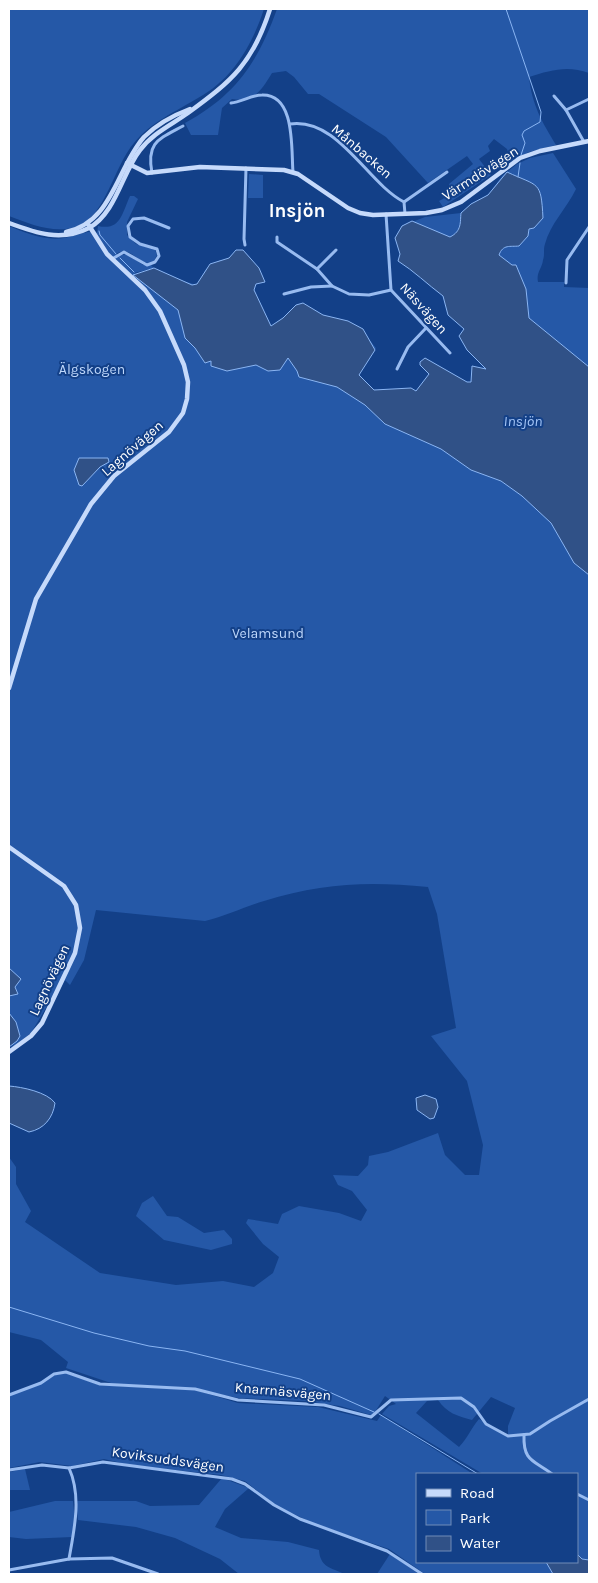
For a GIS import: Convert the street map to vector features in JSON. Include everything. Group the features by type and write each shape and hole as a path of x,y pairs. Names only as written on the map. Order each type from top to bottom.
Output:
{"main road":[{"path":"9,223 39,233 61,233 89,225 104,208 142,140 151,131 196,106 226,85 247,61 260,37 270,9"},
{"name":"Värmdövägen","path":"152,174 200,167 278,169 293,172 316,185 348,208 368,215 426,213 448,208 461,202 520,158 540,151 587,142"},
{"path":"129,164 152,174"},
{"name":"Lagnövägen","path":"9,688 36,599 90,504 114,476 169,432 183,412 188,399 188,382 184,365 160,311 145,290 89,225"},
{"name":"Lagnövägen","path":"9,847 64,886 76,905 80,928 75,953 42,1023 32,1036 9,1052"}],"street":[{"path":"231,103 266,96 284,109 290,124 293,172"},
{"path":"554,96 566,110 587,142"},
{"path":"566,110 589,99"},
{"name":"Månbacken","path":"290,124 304,122 323,131 404,202"},
{"path":"152,174 149,160 154,144 164,136 183,126"},
{"path":"245,245 246,168"},
{"path":"405,214 404,202 447,172"},
{"name":"Näsvägen","path":"386,214 390,290 450,353"},
{"path":"116,257 127,253 147,265 153,263 158,256 157,249 140,244 130,238 128,226 133,219 144,218 169,228"},
{"path":"566,283 568,260 589,227"},
{"path":"277,238 277,242 317,269 332,286 349,294 363,296 390,290"},
{"path":"317,269 336,250"},
{"path":"284,294 311,287 332,286"},
{"path":"397,369 408,347 426,328"},
{"name":"Knarrnäsvägen","path":"9,1395 41,1383 54,1374 62,1372 100,1384 195,1389 238,1400 324,1405 371,1417 391,1400 436,1397 461,1398 474,1407 486,1424 503,1434 524,1435"},
{"path":"551,1473 530,1459 524,1449 524,1435 530,1434 550,1420 589,1399"},
{"name":"Koviksuddsvägen","path":"9,1470 42,1465 69,1468 103,1462 232,1479 246,1484 274,1505 300,1519 387,1551 422,1574"},
{"path":"69,1468 74,1484 77,1521 70,1560"},
{"path":"9,1570 70,1560 112,1558 157,1574"}],"green space":[{"path":"9,9 264,9 254,35 240,60 231,71 210,90 148,129 134,143 96,212 78,226 52,229 9,216"},
{"path":"277,9 589,9 589,73 574,69 559,69 529,77 538,113 556,145 529,152 511,161 507,149 494,139 488,146 490,151 479,159 491,175 443,207 439,201 452,194 449,184 473,164 467,156 428,183 386,137 319,94 308,94 294,77 286,71 272,73 257,94 252,97 240,100 232,99 222,108 218,135 191,135 185,123 203,112 232,89 253,61 262,45"},
{"name":"Velamsund","path":"553,153 576,189 547,237 538,282 564,282 564,287 589,288 589,1560 582,1559 578,1555 578,1473 481,1473 382,1414 389,1406 396,1404 385,1396 371,1415 340,1406 305,1401 239,1398 187,1388 117,1385 66,1368 68,1362 41,1340 9,1332 9,1157 16,1167 16,1184 31,1211 25,1222 100,1273 176,1285 223,1281 254,1287 273,1273 279,1257 263,1244 246,1223 248,1219 278,1224 282,1214 299,1206 339,1213 361,1221 367,1210 352,1191 338,1185 333,1175 358,1176 368,1165 369,1156 388,1152 438,1133 445,1155 465,1175 479,1175 483,1145 467,1081 431,1036 456,1028 437,914 428,887 365,884 306,890 257,903 205,921 96,910 84,960 70,985 65,980 57,996 53,996 31,1033 9,1050 20,1036 16,1022 9,1013 9,995 18,993 16,989 9,988 9,226 28,234 57,239 87,232 95,231 97,233 98,226 112,226 120,219 130,196 134,196 138,199 127,222 127,235 136,244 155,250 157,255 154,261 147,263 129,253 121,252 116,254 118,256 127,254 143,265 151,265 154,268 134,273 169,293 173,278 197,285 206,269 220,260 224,269 245,278 254,307 266,332 292,326 296,305 321,323 363,332 376,348 364,364 349,376 374,397 430,394 431,375 474,393 476,377 496,368 470,342 478,330 452,307 450,290 432,273 409,257 402,226 425,217 461,213 471,204 488,195 502,176 517,164 530,158","holes":["491,1397 515,1408 508,1426 508,1436 479,1419 459,1447 416,1413 427,1401 438,1400 453,1413 472,1420"]},
{"path":"249,174 263,175 263,198 248,198"},
{"path":"153,1196 167,1216 178,1217 204,1233 224,1230 232,1239 232,1244 211,1250 164,1240 136,1216 142,1203"},
{"path":"66,1373 99,1385 195,1390 238,1403 318,1407 377,1421 381,1415 471,1473 416,1473 416,1563 547,1563 553,1574 425,1574 389,1549 315,1524 275,1505 245,1481 221,1475 130,1465 104,1459 72,1466 40,1462 9,1468 9,1396 55,1375"},
{"path":"25,1469 30,1490 9,1490 9,1472"},
{"path":"222,1478 249,1488 225,1509 215,1527 241,1538 288,1542 319,1550 322,1560 327,1566 345,1574 239,1574 220,1559 175,1538 136,1527 78,1520 76,1501 136,1501 150,1506 199,1505"},
{"path":"55,1501 73,1501 75,1521 72,1537 26,1539 9,1537 9,1512"},
{"path":"390,1554 419,1574 377,1574"}],"water":[{"name":"Insjön","path":"507,172 536,186 541,197 543,218 534,228 529,229 528,236 519,246 505,248 499,255 512,265 516,265 526,289 529,318 589,367 589,575 574,563 551,523 522,496 501,481 471,470 441,449 385,424 365,405 337,387 299,377 288,358 280,370 268,371 256,365 227,371 211,366 211,361 205,363 195,348 185,338 178,310 133,275 154,268 192,285 197,284 210,264 229,258 236,250 243,250 259,268 265,282 256,284 254,290 271,326 283,318 296,305 303,303 323,315 348,321 363,329 375,350 359,375 374,390 411,388 416,391 429,374 420,365 420,362 425,358 467,382 471,382 472,366 486,369 467,350 459,336 464,329 448,315 443,296 398,261 400,254 395,238 402,226 412,221 450,237 454,235 460,223 461,213 471,204 488,195"},
{"path":"79,458 108,458 109,462 100,467 82,486 79,485 74,470"},
{"path":"9,968 21,979 15,987 18,994 9,996"},
{"path":"9,1013 16,1022 20,1036 9,1047"},
{"path":"9,1086 40,1093 51,1099 55,1103 47,1122 34,1131 29,1132 9,1123"},
{"path":"425,1095 436,1099 438,1107 434,1118 430,1119 417,1110 416,1098"},
{"path":"578,1555 582,1559 589,1560 589,1574 553,1574 547,1563 578,1563"}],"waterway":[{"path":"506,9 541,112 540,122 524,131 522,135 525,143 521,155"},
{"path":"518,177 520,163"},
{"path":"99,231 100,235 116,254"},
{"path":"120,258 134,272"},
{"path":"9,1307 94,1333 149,1346 185,1351 300,1379 374,1412"},
{"path":"379,1414 476,1473"}],"district":[{"name":"Insjön","path":"297,210"}],"park label":[{"name":"Älgskogen","path":"92,369"}]}
